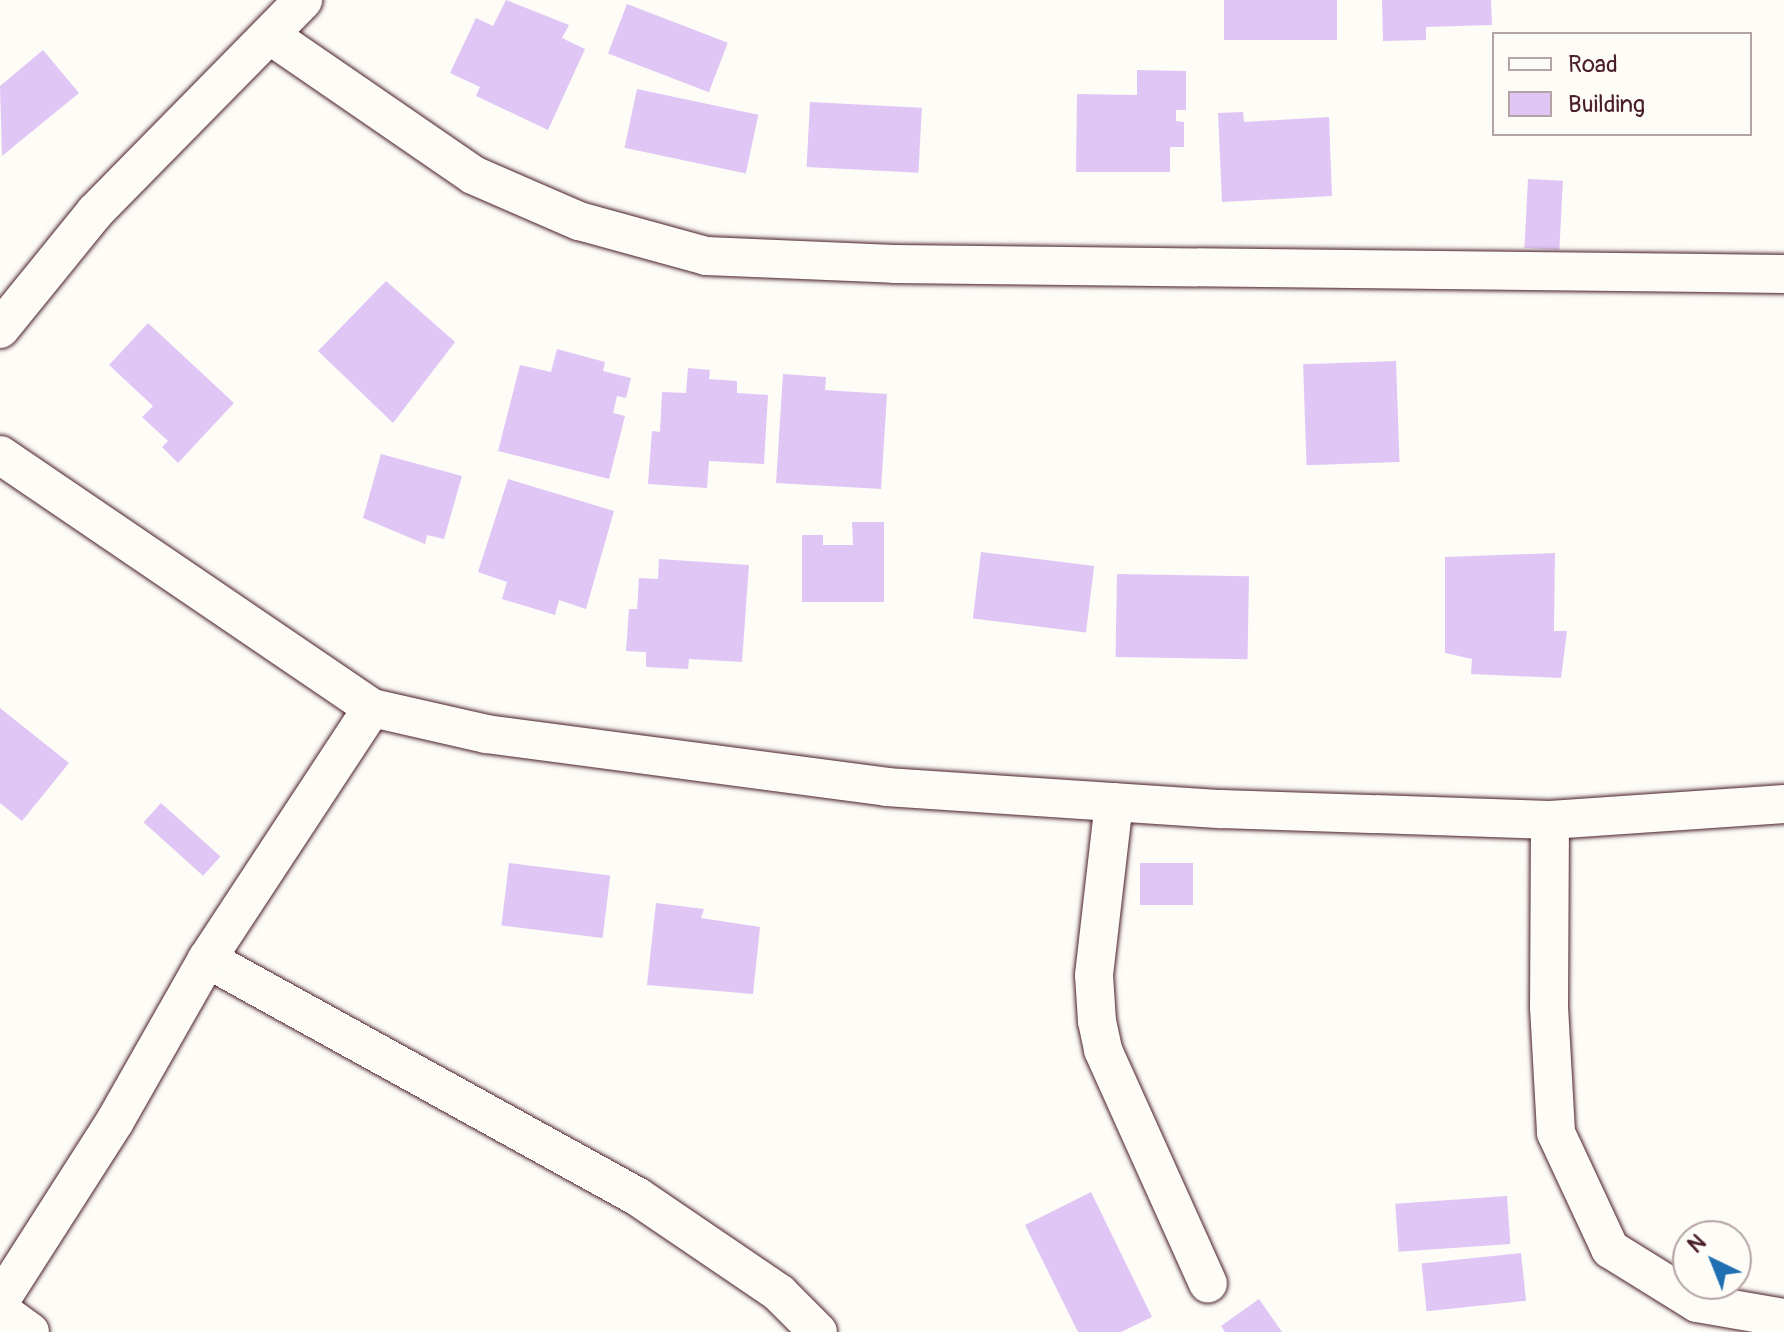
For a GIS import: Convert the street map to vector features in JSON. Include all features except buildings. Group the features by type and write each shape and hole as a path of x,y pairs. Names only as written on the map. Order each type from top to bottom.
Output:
{"street":[{"path":"0,329 95,212 303,0"},
{"path":"271,36 473,175 579,221 706,256 894,264 1784,274"},
{"path":"0,455 372,708 486,734 886,787 1114,802 1550,820 1784,804"},
{"path":"0,1301 115,1121 207,959 372,708"},
{"path":"1114,802 1094,975 1097,1021 1103,1050 1208,1284"},
{"path":"1550,820 1549,1007 1556,1133 1610,1249 1697,1303 1784,1318"},
{"path":"207,959 638,1197 779,1293 818,1332"},
{"path":"0,1310 30,1332"}]}
